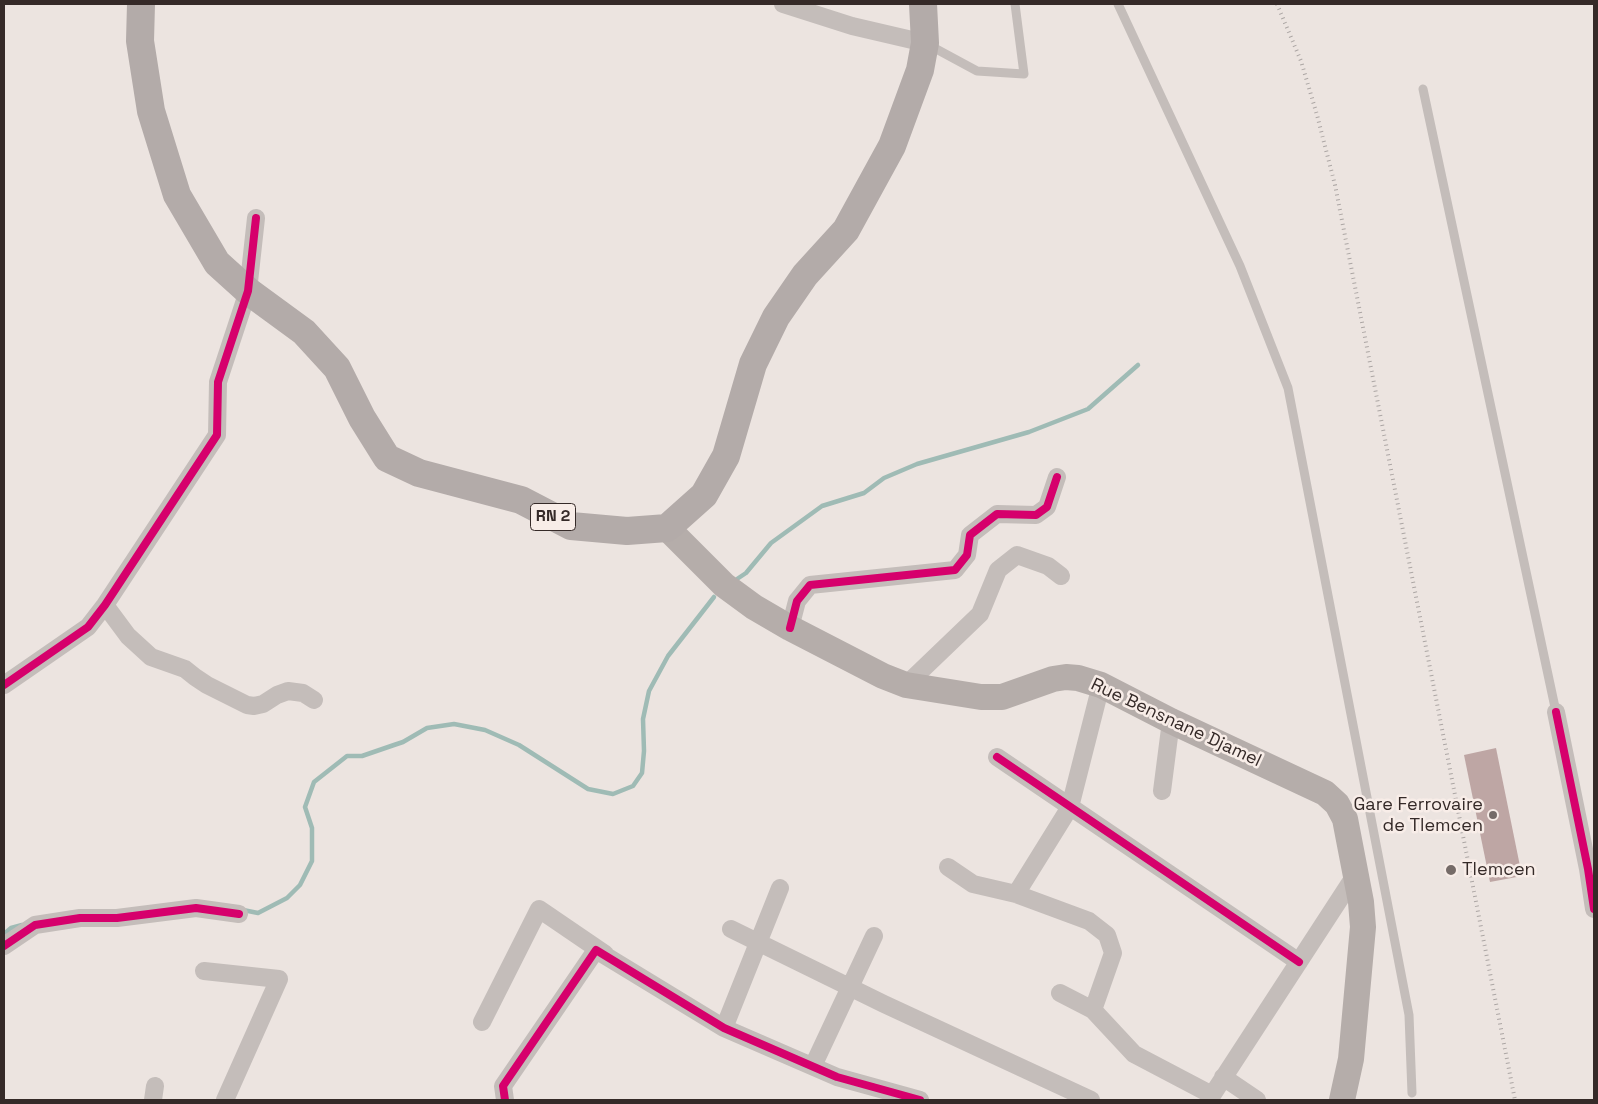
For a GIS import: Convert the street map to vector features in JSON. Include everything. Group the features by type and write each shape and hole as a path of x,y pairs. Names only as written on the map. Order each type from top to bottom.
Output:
{"main road":[{"name":"RN 2","path":"142,4 140,41 151,111 177,195 217,263 248,291 304,332 337,368 362,418 387,458 419,473 520,500 571,526 627,531 667,528"},
{"path":"667,528 704,495 726,456 753,364 776,317 806,275 846,230 892,146 920,70 925,43 923,4"},
{"name":"Rue Bensnane Djamel","path":"667,528 724,585 754,607 790,628 883,676 906,685 981,697 1002,697 1052,679 1078,678 1101,685 1171,721 1325,793 1337,804 1345,819 1356,874 1363,927 1350,1059 1342,1100"}],"street":[{"path":"783,4 852,26 925,43"},
{"path":"4,684 88,628 217,435 218,382 248,291 256,218"},
{"path":"790,628 797,600 810,586 955,570 967,555 970,535 997,514 1036,515 1047,507 1057,477"},
{"path":"906,685 980,614 998,570 1016,555 1048,566 1061,576"},
{"path":"104,605 128,636 151,657 185,668 207,685 247,705 259,706 277,695 288,692 303,693 314,700"},
{"path":"1016,894 1070,807 1101,685"},
{"path":"1556,712 1591,869 1594,909"},
{"path":"1162,791 1171,721"},
{"path":"997,757 1299,962"},
{"path":"948,867 973,884 1016,894 1089,921 1107,935 1113,953 1093,1010"},
{"path":"1060,993 1093,1010 1134,1054 1210,1098 1356,874"},
{"path":"724,1028 780,888"},
{"path":"4,946 35,925 80,918 116,918 196,908 239,914"},
{"path":"482,1022 539,909 612,958 724,1028 837,1077 920,1100"},
{"path":"732,929 849,987 1091,1100"},
{"path":"813,1066 874,936"},
{"path":"505,1100 503,1086 596,950 612,958"},
{"path":"204,971 279,979 225,1100"},
{"path":"1224,1077 1257,1100"}],"lane":[{"path":"925,43 977,71 1024,74 1015,4"},
{"path":"1118,4 1240,266 1288,388 1409,1015 1412,1093"},
{"path":"1423,89 1556,712"}],"building":[{"name":"Gare Ferrovaire de Tlemcen","path":"1496,748 1522,876 1490,882 1464,755"}],"waterway":[{"path":"737,579 746,573 771,543 822,506 864,493 884,478 917,464 1029,432 1088,409 1138,365"},
{"path":"243,910 258,913 287,898 300,885 312,861 312,828 305,807 314,782 347,756 362,756 403,742 427,728 454,724 485,730 519,745 588,789 613,794 633,786 642,773 644,751 643,719 649,691 668,656 714,597"},
{"path":"4,934 11,928 22,925"}],"railway":[{"path":"1277,4 1301,61 1335,185 1515,1100"}],"cycle path":[{"path":"4,685 88,627 105,605 217,435 218,382 248,291 256,218"},
{"path":"790,628 797,601 810,585 955,570 967,555 970,535 997,514 1036,515 1047,507 1057,477"},
{"path":"1556,712 1588,869 1594,909"},
{"path":"997,757 1299,962"},
{"path":"4,946 35,925 80,918 117,918 196,908 239,914"},
{"path":"505,1100 503,1086 596,950 724,1028 837,1077 920,1100"}],"place":[{"name":"Gare Ferrovaire de Tlemcen","path":"1493,815"},
{"name":"Tlemcen","path":"1451,870"}]}
